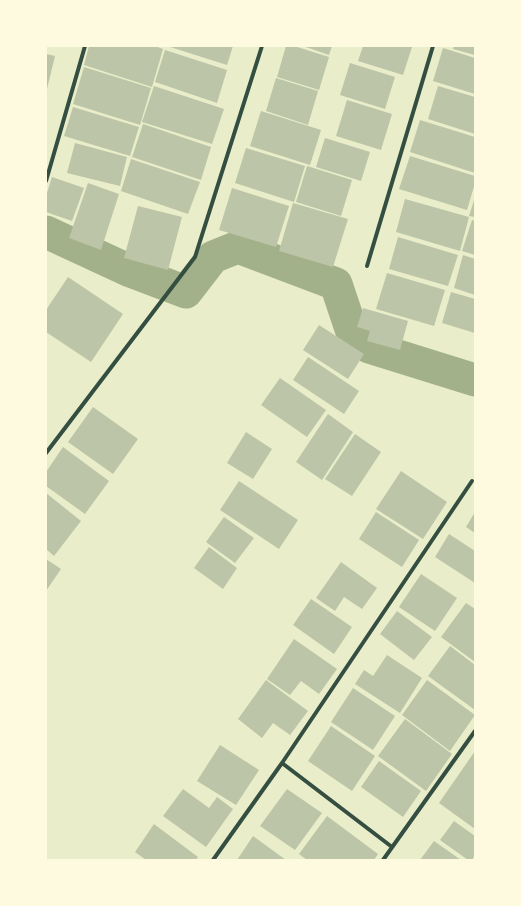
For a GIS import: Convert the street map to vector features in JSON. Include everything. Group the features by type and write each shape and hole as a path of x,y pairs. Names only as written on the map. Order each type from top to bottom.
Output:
{"street":[{"path":"46,181 85,46"},
{"path":"46,453 195,257 262,46"},
{"path":"367,266 433,46"},
{"path":"213,860 282,763 472,481"},
{"path":"383,860 475,731"},
{"path":"282,763 392,848"}],"building":[{"path":"89,46 155,46 163,49 152,87 84,65"},
{"path":"167,46 233,46 227,65"},
{"path":"286,46 294,46 329,57 319,90 277,77"},
{"path":"303,46 332,46 329,55"},
{"path":"363,46 412,47 403,75 358,61"},
{"path":"454,46 475,46 475,55 453,49"},
{"path":"443,48 475,58 475,94 433,81"},
{"path":"165,50 227,70 217,103 155,82"},
{"path":"46,54 55,56 47,89 46,89"},
{"path":"350,63 395,77 385,109 340,95"},
{"path":"84,67 151,88 140,125 73,104"},
{"path":"276,78 318,91 308,125 266,111"},
{"path":"154,86 224,109 212,144 142,122"},
{"path":"438,86 475,97 475,134 428,119"},
{"path":"347,100 392,114 381,150 336,136"},
{"path":"73,107 139,127 130,156 64,136"},
{"path":"261,111 321,130 310,165 250,146"},
{"path":"420,120 475,137 475,173 410,152"},
{"path":"143,124 211,147 201,180 132,157"},
{"path":"325,138 370,152 361,181 316,167"},
{"path":"75,143 127,157 120,186 67,173"},
{"path":"246,148 305,166 294,202 235,183"},
{"path":"410,156 475,176 475,183 467,210 399,189"},
{"path":"131,159 200,182 188,214 121,191"},
{"path":"307,166 352,180 341,216 296,202"},
{"path":"52,177 84,188 72,221 46,212 46,196"},
{"path":"88,183 119,194 101,250 69,238"},
{"path":"232,188 289,206 276,247 219,230"},
{"path":"475,197 475,217 469,216"},
{"path":"405,199 469,217 460,251 396,232"},
{"path":"293,203 348,219 333,267 279,251"},
{"path":"138,206 182,217 168,270 124,258"},
{"path":"472,220 475,221 475,255 462,251"},
{"path":"398,237 458,255 448,286 389,269"},
{"path":"463,255 475,259 475,295 454,288"},
{"path":"387,273 445,290 434,326 376,309"},
{"path":"68,277 123,314 91,362 46,332 46,310"},
{"path":"451,292 475,299 475,333 442,323"},
{"path":"363,308 408,321 400,350 367,341 370,331 357,327"},
{"path":"319,325 364,354 348,379 303,350"},
{"path":"308,357 359,391 344,414 293,380"},
{"path":"280,378 326,410 307,437 261,405"},
{"path":"93,407 138,439 113,474 68,442"},
{"path":"328,414 353,432 322,480 296,462"},
{"path":"246,432 272,449 253,479 227,463"},
{"path":"355,434 381,452 352,496 325,479"},
{"path":"63,447 109,481 85,514 46,486 46,472"},
{"path":"401,471 447,502 423,539 376,509"},
{"path":"239,481 298,520 279,549 220,510"},
{"path":"46,493 81,521 54,556 46,549"},
{"path":"376,512 419,540 402,567 359,539"},
{"path":"475,512 475,533 466,527"},
{"path":"224,517 254,538 235,563 206,542"},
{"path":"449,534 475,551 475,583 435,557"},
{"path":"209,547 237,568 223,589 194,568"},
{"path":"46,559 61,569 46,591"},
{"path":"341,562 377,588 362,609 344,597 335,611 316,598"},
{"path":"421,574 457,598 435,631 399,607"},
{"path":"311,599 352,627 334,654 293,625"},
{"path":"466,603 475,609 475,662 441,637"},
{"path":"397,611 432,637 414,660 380,634"},
{"path":"294,639 337,669 319,694 301,681 290,695 267,679"},
{"path":"450,646 475,665 475,710 428,676"},
{"path":"387,655 422,678 400,713 355,684 364,670 373,676"},
{"path":"266,680 308,711 290,735 273,723 262,738 238,719"},
{"path":"427,680 475,715 450,751 402,715"},
{"path":"353,688 395,716 373,750 331,722"},
{"path":"405,719 452,754 426,791 378,756"},
{"path":"331,726 375,756 352,791 308,761"},
{"path":"220,745 259,770 236,805 197,781"},
{"path":"475,751 475,829 439,803"},
{"path":"379,761 421,791 403,817 361,787"},
{"path":"183,789 209,808 217,797 233,809 206,847 163,816"},
{"path":"287,789 322,813 295,850 260,826"},
{"path":"327,816 378,854 374,860 307,860 299,854"},
{"path":"454,821 475,836 475,855 472,860 468,860 440,840"},
{"path":"154,824 198,857 196,860 146,860 135,852"},
{"path":"253,836 286,860 237,860"},
{"path":"434,841 461,860 420,860"}],"waterway":[{"path":"46,232 128,270 186,292 213,257 238,247 336,284 351,329 369,347 475,380"}]}
